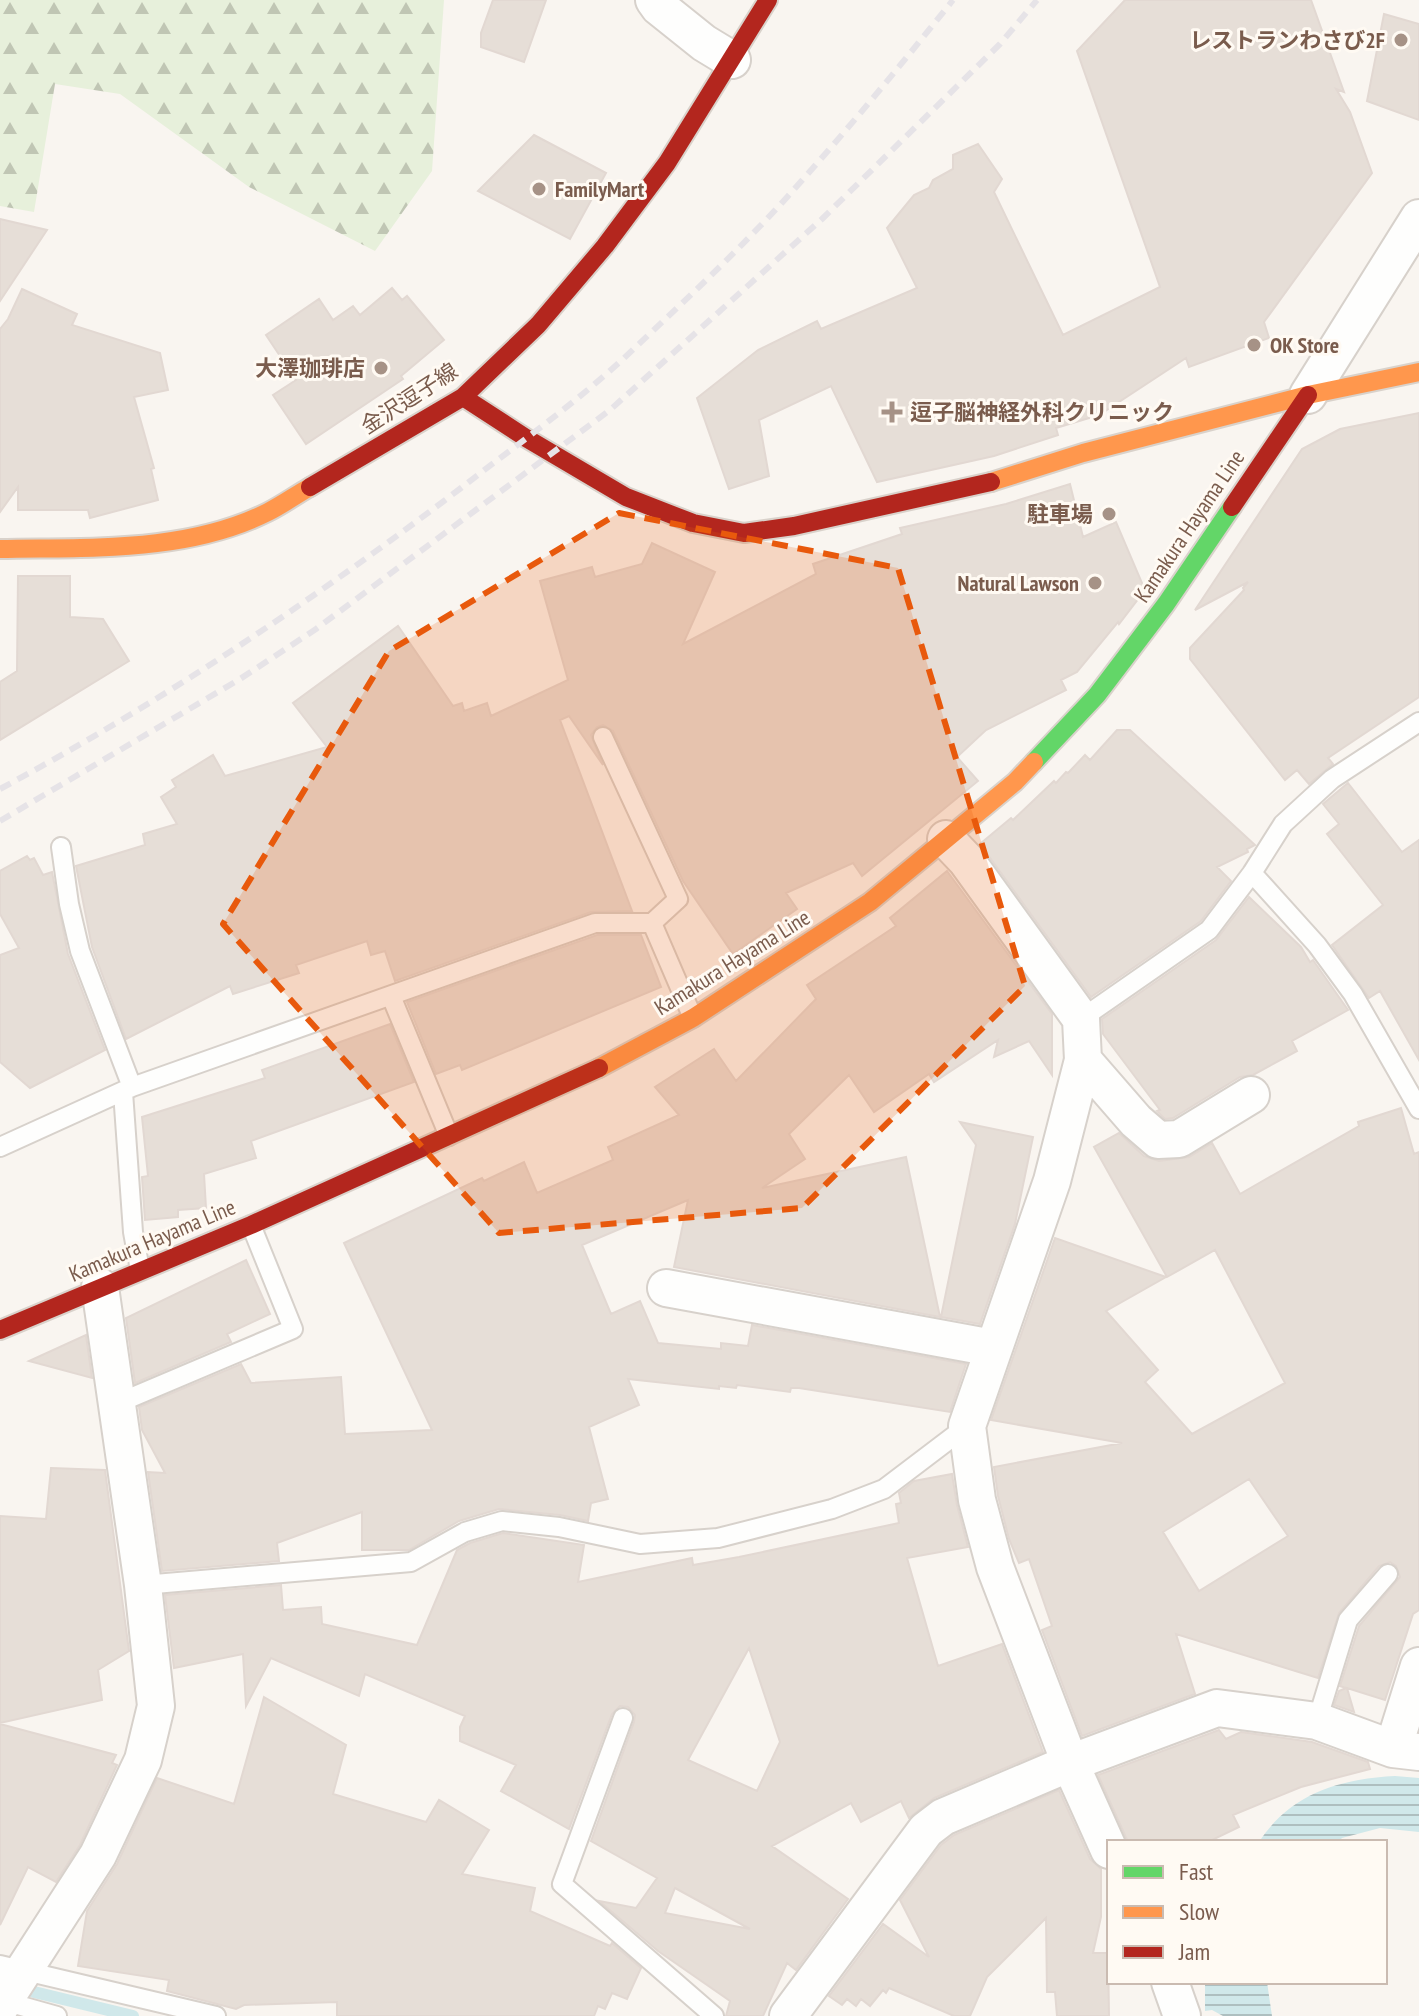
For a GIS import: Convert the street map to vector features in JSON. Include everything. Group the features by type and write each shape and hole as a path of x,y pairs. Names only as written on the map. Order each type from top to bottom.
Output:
{"main road":[{"name":"金沢逗子線","path":"0,549 149,545 209,533 266,513 463,397 538,325 605,246 667,163 768,0"},
{"name":"Kamakura Hayama Line","path":"463,397 626,497 693,523 744,533 794,526 1001,480 1083,453 1308,395 1419,372"},
{"name":"Kamakura Hayama Line","path":"0,1330 251,1225 615,1061 693,1018 870,902 1015,782 1097,695 1166,604 1308,395"}],"street":[{"path":"654,0 704,43 732,60"},
{"path":"1308,395 1419,218"},
{"path":"946,839 966,860 1081,1019 1083,1060 1052,1181 967,1426 977,1500 995,1567 1070,1763 1107,1846"},
{"path":"1083,1060 1136,1121 1158,1140 1179,1139 1251,1095"},
{"path":"1,2003 12,1968 98,1855 143,1760 156,1706 143,1585 100,1287"},
{"path":"666,1288 993,1348"},
{"path":"793,2015 926,1830 943,1817 1070,1763 1217,1708 1317,1721 1406,1751 1419,1666"},
{"path":"1171,1984 1182,2016"}],"lane":[{"path":"1081,1019 1209,930 1252,873 1283,824 1332,779 1419,722"},
{"path":"0,1147 128,1090 595,923 652,923 678,899 603,737"},
{"path":"61,847 80,951 128,1090 133,1232 140,1270"},
{"path":"1252,873 1317,945 1353,994 1419,1109"},
{"path":"652,923 693,1018"},
{"path":"391,996 449,1136"},
{"path":"116,1404 293,1329 251,1225"},
{"path":"143,1585 411,1562 465,1532 502,1521 559,1527 640,1544 718,1538 832,1509 884,1489 967,1426"},
{"path":"1317,1721 1348,1620 1388,1574"},
{"path":"623,1718 562,1884 714,2016"},
{"path":"12,1968 216,2016"},
{"path":"1,2003 57,2016"}],"highlighted area":[{"path":"619,513 898,568 1025,986 802,1208 499,1233 223,924 389,651"}],"green space":[{"path":"0,0 444,0 432,171 375,251 249,187 120,94 55,84 34,212 0,206"}],"water":[{"path":"1375,1778 1419,1778 1419,1832 1380,1828 1340,1840 1261,1840 1286,1811 1302,1800 1336,1785"},
{"path":"1205,1984 1267,1984 1272,2016 1223,2016 1212,2010 1205,2011"}],"building":[{"path":"493,0 546,0 524,62 481,47 481,33"},
{"path":"1125,0 1311,0 1344,92 1336,89 1350,112 1372,173 1264,322 1269,338 1189,367 1186,358 1099,415 1056,428 1058,435 994,456 877,482 831,386 759,420 769,476 729,489 697,398 758,350 817,321 821,329 917,288 887,228 914,195 929,188 933,180 953,169 953,155 978,144 1002,179 994,192 1063,335 1160,287 1077,51"},
{"path":"1384,14 1419,24 1419,120 1367,101"},
{"name":"FamilyMart","path":"534,135 606,173 570,239 478,191"},
{"path":"0,219 47,230 0,301"},
{"path":"392,288 402,300 407,296 444,340 401,376 403,379 306,444 273,395 296,380 266,335 319,299 333,320 353,306 360,315"},
{"path":"22,289 77,314 72,325 160,353 168,390 134,397 154,468 151,469 158,500 90,518 88,510 18,510 18,487 0,512 0,329"},
{"path":"1419,413 1419,697 1328,758 1333,764 1309,784 1297,770 1285,780 1190,659 1190,648 1248,582 1195,610 1302,449 1340,429"},
{"path":"1070,484 1083,537 1116,522 1145,590 1077,672 1061,680 1066,690 986,730 957,757 978,781 862,876 853,863 786,893 797,909 733,954 683,881 613,731 603,725 591,735 603,765 569,716 560,720 632,911 591,912 395,981 385,951 371,955 367,941 296,965 299,973 233,994 230,986 126,1039 92,947 76,866 145,845 143,834 177,824 161,797 176,787 172,780 213,755 225,776 327,747 293,703 398,626 453,706 462,703 464,711 487,703 491,716 568,680 540,581 592,567 595,577 642,564 652,543 715,572 683,644 816,574 813,564 902,534 900,528 1006,504"},
{"path":"18,576 70,576 70,617 103,619 129,661 0,740 0,682 17,671"},
{"path":"1117,730 1130,730 1255,845 1247,849 1248,852 1217,867 1231,881 1201,921 1091,997 980,844 1011,818 1013,820 1085,755 1090,760"},
{"path":"1348,783 1402,852 1419,840 1419,1060 1380,991 1369,998 1332,945 1383,905 1327,834 1339,824 1323,804"},
{"path":"27,856 30,860 34,858 43,875 52,872 68,954 105,1050 30,1088 0,1062 0,955 19,948 0,914 0,871"},
{"path":"947,871 1052,1014 1052,1075 1029,1041 994,1057 998,1040 934,1082 929,1074 874,1112 849,1075 789,1134 805,1159 762,1188 906,1157 940,1317 674,1267 688,1200 582,1245 611,1314 640,1301 658,1343 721,1349 721,1343 748,1346 752,1325 966,1364 950,1412 799,1388 791,1388 790,1392 737,1385 736,1388 719,1386 719,1389 628,1379 639,1405 589,1427 608,1499 591,1503 588,1521 499,1509 459,1521 409,1550 362,1550 362,1512 277,1543 279,1561 162,1571 148,1472 165,1473 142,1430 139,1407 241,1364 251,1383 341,1377 345,1434 432,1430 344,1243 482,1178 484,1181 524,1162 537,1193 613,1160 608,1147 679,1115 655,1087 714,1049 736,1081 816,999 807,985 896,926 890,918"},
{"path":"1249,897 1301,947 1310,962 1313,960 1348,1010 1292,1041 1297,1051 1253,1075 1240,1077 1173,1118 1165,1119 1103,1034 1102,1019 1216,940"},
{"path":"597,935 641,935 661,987 462,1070 460,1065 436,1074 407,1002"},
{"path":"390,1024 414,1082 251,1141 256,1158 204,1174 206,1208 178,1210 178,1217 145,1220 142,1177 148,1176 142,1117 265,1078 262,1070"},
{"path":"1401,1108 1414,1154 1419,1152 1419,1610 1413,1614 1385,1700 1347,1688 1354,1712 1334,1705 1339,1691 1346,1688 1340,1686 1359,1626 1400,1577 1396,1566 1390,1562 1379,1566 1339,1613 1318,1678 1176,1634 1195,1694 1082,1736 1042,1630 1052,1626 1029,1559 1019,1563 1009,1539 994,1467 1122,1443 991,1420 1055,1238 1166,1277 1106,1311 1158,1370 1145,1382 1192,1434 1285,1383 1215,1250 1167,1277 1094,1147 1119,1133 1144,1156 1159,1161 1189,1157 1212,1143 1240,1194 1359,1126 1358,1122","holes":["1249,1479 1288,1536 1199,1591 1163,1532"]},
{"path":"960,1122 1033,1137 1015,1224 980,1324 941,1317 976,1145"},
{"path":"246,1260 270,1314 227,1334 231,1342 135,1383 126,1318"},
{"path":"86,1335 92,1378 29,1361"},
{"path":"51,1468 105,1470 129,1651 98,1670 102,1700 0,1723 0,1516 46,1519"},
{"path":"952,1474 968,1547 907,1558 938,1666 1002,1644 1043,1752 934,1798 909,1818 901,1801 861,1822 851,1803 772,1846 848,1899 796,1970 787,1963 763,2016 726,2016 730,2001 658,1951 599,1901 636,1908 657,1878 591,1841 634,1722 635,1715 628,1707 620,1706 612,1714 569,1829 501,1791 516,1765 460,1741 460,1727 465,1716 365,1674 359,1696 271,1658 246,1706 243,1654 174,1668 165,1595 281,1585 283,1610 321,1607 322,1624 417,1645 457,1550 470,1543 503,1533 584,1545 578,1582 692,1558 693,1565 739,1557 899,1523 896,1504 901,1503 899,1493 914,1481","holes":["749,1648 780,1742 757,1791 688,1760","675,1888 750,1929 665,1913"]},
{"path":"264,1697 346,1745 333,1794 426,1822 439,1800 489,1830 462,1874 535,1888 530,1911 610,1946 612,1943 641,1968 627,1999 612,1993 605,2009 598,2006 594,2016 337,2016 337,2002 244,2005 236,2009 167,1991 169,1980 78,1966 87,1911 117,1864 157,1778 234,1804"},
{"path":"0,1724 116,1755 112,1763 117,1765 80,1845 56,1882 28,1867 0,1925"},
{"path":"1219,1730 1226,1739 1241,1732 1312,1742 1368,1762 1370,1769 1301,1787 1233,1815 1239,1827 1212,1840 1127,1840 1098,1775"},
{"path":"1059,1790 1090,1859 1101,1869 1101,1917 1093,1953 1107,1953 1109,2016 1057,2016 1055,1992 1047,1992 1046,1918 987,1977 970,2016 954,2016 889,1988 886,1993 883,1990 870,2006 861,1999 856,2006 847,1999 842,2005 829,1996 883,1924 929,1957 900,1900 941,1845 954,1835"}],"waterway":[{"path":"34,1992 133,2016"}],"railway":[{"path":"0,789 179,685 294,609 406,529 584,393 683,303 779,206 953,0"},
{"path":"0,821 240,679 316,629 610,410 822,219 1000,44 1037,0"}],"traffic: fast":[{"path":"1034,762 1097,695 1166,604 1232,507"}],"traffic: slow":[{"path":"991,482 1083,453 1308,395 1419,372"},
{"path":"0,549 137,545 204,535 268,512 310,487"},
{"path":"599,1068 693,1018 870,902 1015,782 1034,762"}],"traffic: jam":[{"path":"310,487 463,397 538,325 605,246 667,163 768,0"},
{"path":"1232,507 1308,395"},
{"path":"463,397 626,497 693,523 744,533 794,526 991,482"},
{"path":"0,1330 251,1225 599,1068"}],"place":[{"name":"レストランわさび2F","path":"1401,40"},
{"name":"FamilyMart","path":"539,189"},
{"name":"OK Store","path":"1254,345"},
{"name":"大澤珈琲店","path":"381,368"},
{"name":"逗子脳神経外科クリニック","path":"892,412"},
{"name":"駐車場","path":"1109,514"},
{"name":"Natural Lawson","path":"1095,583"}]}
